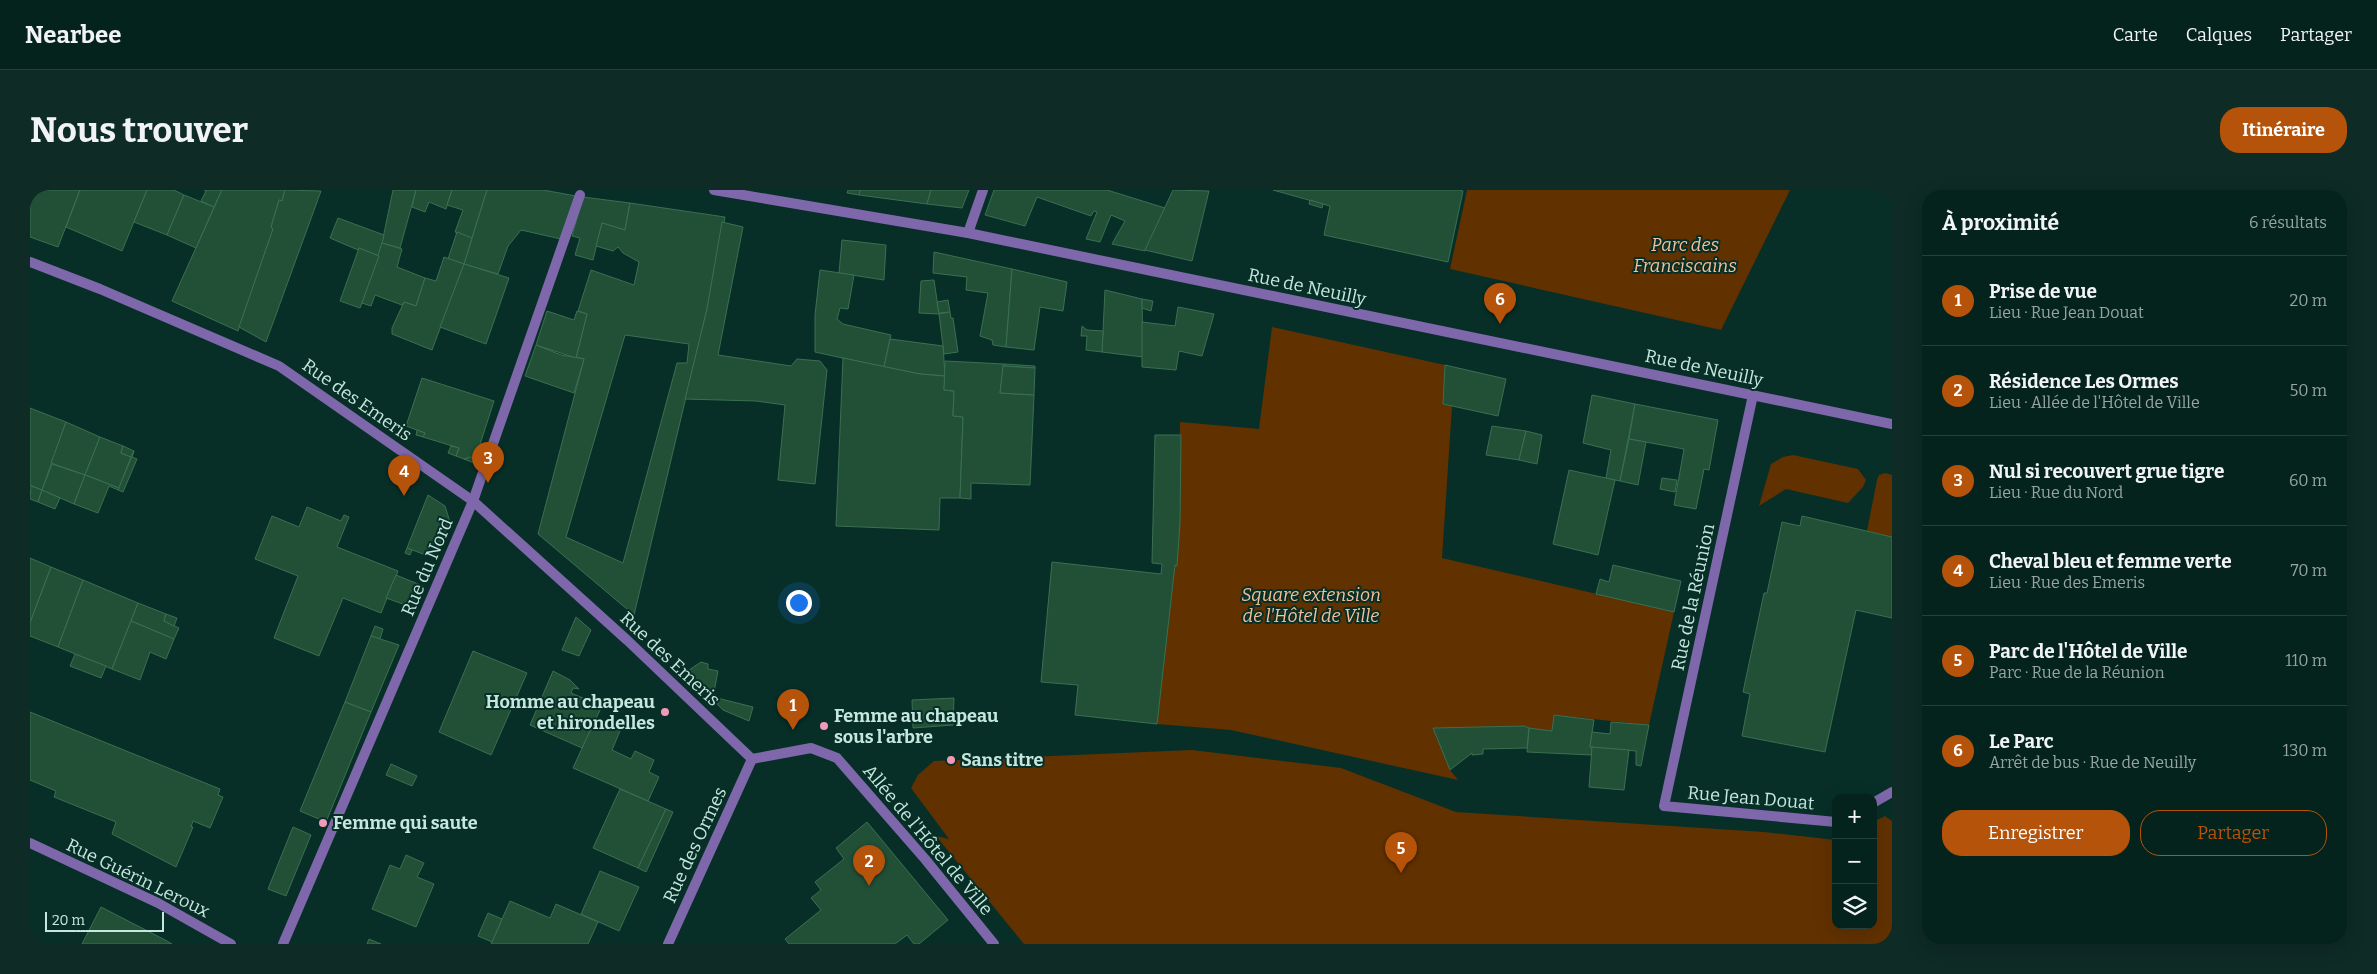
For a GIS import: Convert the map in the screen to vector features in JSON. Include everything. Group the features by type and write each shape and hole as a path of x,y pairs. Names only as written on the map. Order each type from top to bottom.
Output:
{"street":[{"name":"Rue de Neuilly","path":"714,190 968,233 1892,424"},
{"path":"968,233 983,190"},
{"name":"Rue du Nord","path":"283,944 473,501 580,195"},
{"name":"Rue des Emeris","path":"30,262 100,289 279,366 473,501 627,640 752,759"},
{"name":"Rue de la Réunion","path":"1664,806 1754,395"},
{"name":"Allée de l'Hôtel de Ville","path":"752,759 811,748 837,758 925,858 994,944"},
{"name":"Rue des Ormes","path":"668,944 752,759"},
{"path":"1877,801 1892,792"},
{"name":"Rue Jean Douat","path":"1664,806 1832,822"},
{"name":"Rue Guérin Leroux","path":"30,843 158,903 231,944"}],"green space":[{"name":"Parc des Franciscains","path":"1467,190 1790,190 1721,330 1450,269"},
{"name":"Square extension de l'Hôtel de Ville","path":"1272,327 1445,365 1443,404 1452,406 1442,558 1674,612 1649,725 1554,715 1552,731 1524,726 1434,728 1450,770 1458,780 1231,730 1157,724 1175,565 1177,565 1180,422 1259,429"},
{"path":"1793,455 1858,469 1866,480 1863,487 1848,503 1786,489 1759,506 1771,464 1783,457"},
{"path":"1885,473 1892,475 1892,537 1867,531 1877,480 1879,475"},
{"path":"1192,750 1341,768 1456,812 1764,832 1832,840 1832,929 1877,929 1877,820 1885,816 1892,821 1892,944 1024,944 936,836 949,839 911,788 918,775 934,761"}],"building":[{"path":"30,190 80,190 58,247 30,237"},
{"path":"80,190 147,190 122,251 66,227"},
{"path":"147,190 174,190 184,195 167,235 134,222"},
{"path":"204,190 222,190 214,207 201,201 206,191"},
{"path":"222,190 285,190 282,201 279,200 271,227 273,229 238,331 172,301"},
{"path":"285,190 321,191 266,342 239,327 273,229 271,227 279,200 282,201"},
{"path":"393,190 416,190 400,248 382,243"},
{"path":"416,190 452,190 446,209 429,202 425,212 412,207"},
{"path":"452,190 487,190 472,238 455,232 463,210 447,205"},
{"path":"487,190 543,190 576,196 561,239 521,230 508,246 498,274 464,264"},
{"path":"848,190 860,190 859,195 847,193"},
{"path":"860,190 931,190 927,204 859,195"},
{"path":"931,190 969,190 962,208 927,204"},
{"path":"994,190 1107,190 1165,208 1145,251 1112,244 1125,221 1111,215 1100,242 1086,239 1097,212 1094,211 1091,216 1037,197 1025,226 985,215"},
{"path":"1173,190 1209,191 1192,261 1145,250"},
{"path":"1273,190 1463,191 1448,262 1324,235 1330,206"},
{"path":"184,195 214,207 196,248 167,235"},
{"path":"583,197 630,203 625,230 602,223 593,260 575,255 580,238 572,236"},
{"path":"1310,200 1323,204 1322,208 1309,204"},
{"path":"630,203 725,217 707,309 634,615 538,534 584,359 576,357 587,314 578,311 591,270 634,285 639,262 623,253 618,247 613,251 596,246 602,223 625,230","holes":["625,335 689,344 687,363 677,363 623,563 566,537"]},
{"path":"338,218 384,235 379,256 359,248 358,250 330,238"},
{"path":"722,222 743,227 718,355 791,366 797,359 820,361 827,370 815,484 778,480 785,405 756,401 685,399 707,309"},
{"path":"457,232 472,238 464,264 448,259"},
{"path":"842,240 886,245 884,280 839,273"},
{"path":"382,243 402,249 397,267 425,278 416,306 404,302 402,305 375,295 371,306 362,303"},
{"path":"359,248 379,256 360,308 340,301"},
{"path":"934,252 1012,269 1006,347 993,345 992,340 980,336 988,293 966,290 967,277 933,273"},
{"path":"444,257 464,264 432,350 392,334 392,328 404,302 416,306 425,278 436,281"},
{"path":"464,264 509,278 486,344 440,327"},
{"path":"1012,269 1067,282 1063,311 1040,307 1034,350 1006,347"},
{"path":"820,270 854,275 848,309 840,308 837,319 843,324 891,335 884,367 815,352 815,315"},
{"path":"934,280 939,314 919,313 921,281"},
{"path":"1105,290 1142,299 1143,357 1102,352"},
{"path":"1142,299 1153,301 1151,311 1142,308"},
{"path":"948,300 950,312 939,313 937,302"},
{"path":"1178,307 1214,314 1202,356 1179,351 1176,370 1142,367 1142,322 1175,326"},
{"path":"547,311 574,320 577,311 587,314 576,358 536,345"},
{"path":"950,312 951,318 953,318 958,352 944,354 939,314"},
{"path":"1082,326 1087,330 1103,331 1102,352 1086,350 1087,336 1081,336"},
{"path":"890,339 943,346 945,376 920,374 884,367"},
{"path":"536,345 561,355 584,359 574,393 525,376"},
{"path":"843,358 920,374 945,376 944,390 954,391 953,416 963,417 960,498 940,498 939,530 836,526"},
{"path":"945,361 1004,364 1000,393 1034,395 1030,485 971,483 971,499 960,498 963,417 953,416 954,391 944,390"},
{"path":"1004,364 1035,366 1035,368 1003,366"},
{"path":"1445,365 1506,379 1498,416 1443,404"},
{"path":"1003,366 1035,368 1034,395 1000,393"},
{"path":"422,378 494,401 475,460 471,457 464,459 456,456 459,448 423,437 425,433 406,426"},
{"path":"1592,395 1635,404 1620,481 1606,478 1611,450 1583,443"},
{"path":"1635,404 1718,420 1709,470 1704,469 1696,509 1674,505 1684,449 1629,439"},
{"path":"30,408 66,422 42,490 30,485"},
{"path":"66,422 100,437 85,475 51,463"},
{"path":"1492,426 1526,431 1519,460 1486,455"},
{"path":"417,430 425,433 423,437 416,435"},
{"path":"1526,431 1542,435 1537,464 1519,460"},
{"path":"1155,435 1181,435 1180,523 1177,566 1175,565 1157,724 1075,715 1078,685 1041,682 1052,562 1161,574 1162,564 1152,563"},
{"path":"100,437 123,446 121,453 131,457 119,488 85,475"},
{"path":"1629,439 1646,442 1638,485 1620,481"},
{"path":"123,446 134,451 131,457 121,453"},
{"path":"451,446 459,448 456,456 448,453"},
{"path":"134,451 132,457 137,459 123,492 118,490"},
{"path":"471,457 475,460 474,463 464,459"},
{"path":"52,464 85,475 74,504 42,490"},
{"path":"1569,470 1615,480 1598,555 1553,544"},
{"path":"85,475 119,488 118,490 109,486 98,513 74,504"},
{"path":"1662,478 1677,480 1675,492 1660,489"},
{"path":"31,486 42,490 38,502 30,499"},
{"path":"42,490 60,498 55,509 38,502"},
{"path":"428,495 445,506 450,522 434,558 407,548"},
{"path":"307,507 341,521 344,515 349,517 337,547 398,571 381,613 343,598 319,656 274,638 298,576 255,559 272,516 299,527"},
{"path":"1802,516 1892,537 1892,618 1856,610 1825,752 1742,736 1750,694 1743,692 1764,593 1767,593 1782,522 1800,526"},
{"path":"407,548 412,550 410,555 405,553"},
{"path":"30,558 51,567 30,623"},
{"path":"1613,565 1681,581 1674,612 1596,594 1600,579 1609,582"},
{"path":"51,567 83,580 58,647 30,636 30,623"},
{"path":"396,575 423,586 414,608 386,598"},
{"path":"83,580 138,603 112,669 58,647"},
{"path":"138,603 166,614 164,621 179,628 174,639 131,621"},
{"path":"166,614 177,618 174,626 164,621"},
{"path":"576,617 591,630 579,656 562,650"},
{"path":"131,621 174,639 166,659 150,652 140,680 112,669"},
{"path":"375,626 383,629 380,639 371,636"},
{"path":"371,636 399,645 371,712 345,702"},
{"path":"473,651 527,673 491,755 439,732"},
{"path":"75,654 106,666 101,678 70,666"},
{"path":"701,662 708,664 708,669 718,671 713,697 753,707 749,721 723,710 686,672"},
{"path":"553,671 570,680 579,689 573,688 571,693 602,706 582,748 530,725"},
{"path":"954,698 953,725 913,728 912,700"},
{"path":"345,702 371,712 326,822 300,811"},
{"path":"30,712 220,789 218,795 223,797 210,828 193,821 191,827 193,827 176,867 112,834 116,822 54,797 56,791 30,780"},
{"path":"1554,715 1594,720 1590,747 1592,747 1592,755 1527,752 1529,728 1552,731"},
{"path":"595,720 620,731 612,750 631,759 635,751 654,760 649,772 659,777 648,801 573,768"},
{"path":"1611,722 1649,725 1641,766 1636,765 1636,751 1590,747 1592,732 1610,734"},
{"path":"1524,726 1529,728 1527,748 1483,749 1483,754 1472,755 1472,753 1450,770 1433,728"},
{"path":"1592,747 1629,750 1624,790 1589,787"},
{"path":"391,764 417,776 412,786 386,775"},
{"path":"620,789 666,809 638,868 593,848"},
{"path":"666,809 673,812 646,872 638,868"},
{"path":"867,822 948,920 919,944 914,944 907,935 895,944 789,944 785,939 821,910 811,898 821,890 815,882 844,859 836,848"},
{"path":"293,827 311,835 286,896 268,889"},
{"path":"406,855 424,863 417,877 434,884 416,927 372,909 390,865 400,869"},
{"path":"600,871 639,887 619,931 581,914"},
{"path":"510,901 550,918 556,904 598,922 588,944 491,944"},
{"path":"101,907 167,941 172,944 82,944"},
{"path":"488,913 502,919 492,942 478,936"},
{"path":"369,939 381,944 367,944"}],"place":[{"name":"Le Parc","path":"1500,324"},
{"name":"Nul si recouvert grue tigre","path":"488,483"},
{"name":"Cheval bleu et femme verte","path":"404,496"},
{"name":"Homme au chapeau et hirondelles","path":"665,712"},
{"name":"Femme au chapeau sous l'arbre","path":"824,726"},
{"name":"Prise de vue","path":"793,730"},
{"name":"Sans titre","path":"951,760"},
{"name":"Femme qui saute","path":"323,823"},
{"name":"Parc de l'Hôtel de Ville","path":"1401,873"},
{"name":"Résidence Les Ormes","path":"869,886"}]}
